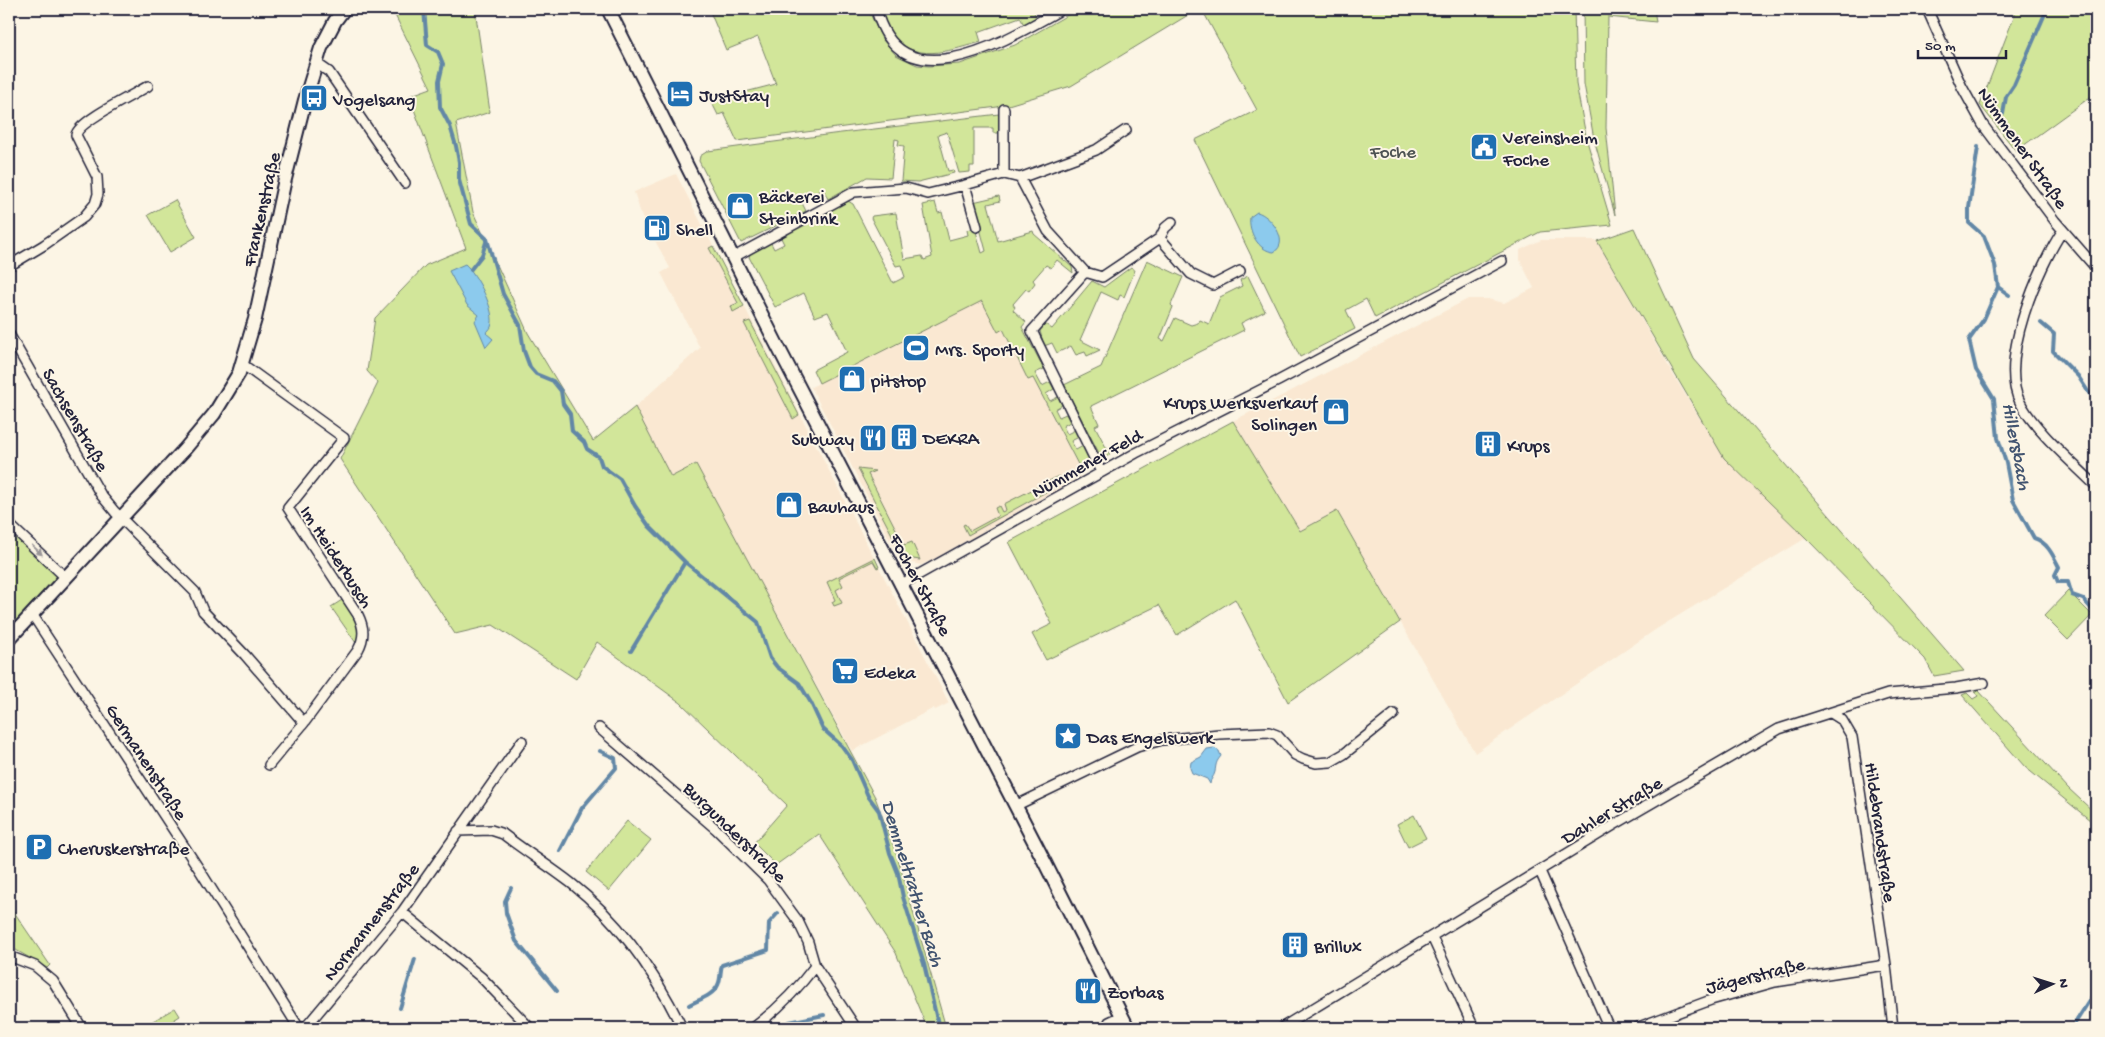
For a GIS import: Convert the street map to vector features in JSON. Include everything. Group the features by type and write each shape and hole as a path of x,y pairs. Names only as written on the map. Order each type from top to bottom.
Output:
{"main road":[{"name":"Frankenstraße","path":"11,633 32,614 184,450 214,414 230,389 242,364 255,319 285,179 316,63 324,41 344,9"},
{"name":"Focher Straße","path":"608,9 775,341 1128,1028"}],"street":[{"path":"876,9 882,28 894,44 905,53 920,60 938,60 960,56 997,43 1062,9"},
{"name":"Nümmener Straße","path":"1927,9 1962,87 1983,125 2063,230 2096,268"},
{"path":"316,63 329,72 405,183"},
{"path":"9,266 44,245 91,211 97,199 98,184 76,135 76,130 86,122 148,86"},
{"path":"1004,110 1004,174"},
{"path":"734,257 854,192 906,188 928,194 1004,174 1020,178 1096,150 1126,130"},
{"path":"1020,178 1048,231 1085,272 1102,277 1160,238 1165,228 1172,222"},
{"path":"965,185 977,227"},
{"path":"2063,230 2048,256 2023,315 2013,376 2018,399 2029,417 2096,486"},
{"path":"1160,238 1191,274 1213,286 1240,271"},
{"name":"Nümmener Feld","path":"900,585 1101,472 1362,337 1502,261"},
{"path":"1085,272 1032,331 1101,472"},
{"name":"Sachsenstraße","path":"9,334 101,495 121,518"},
{"path":"9,354 17,348"},
{"name":"Im Heiderbusch","path":"242,364 344,438 288,508 358,615 364,631 358,650 304,723 269,765"},
{"path":"121,518 195,592 203,611 304,723"},
{"path":"9,524 65,577"},
{"name":"Germanenstraße","path":"32,614 183,844 299,1028"},
{"name":"Dahler Straße","path":"1281,1028 1779,729 1888,694 1956,688 1984,683"},
{"name":"Hildebrandstraße","path":"1831,713 1842,720 1852,737 1886,965 1893,1028"},
{"path":"1015,806 1136,747 1162,740 1219,734 1268,732 1277,735 1295,754 1303,759 1316,763 1330,762 1344,754 1394,714"},
{"name":"Burgunderstraße","path":"600,728 712,825 763,875 798,921 808,942 815,966 856,1028"},
{"name":"Normannenstraße","path":"305,1028 402,912 522,741"},
{"path":"458,831 491,830 503,834 573,884 608,918 638,953 662,988 682,1028"},
{"path":"1540,871 1609,1028"},
{"path":"402,912 482,978 530,1028"},
{"path":"1432,937 1474,1028"},
{"path":"9,956 35,966 53,981 82,1028"},
{"name":"Jägerstraße","path":"1636,1028 1712,1000 1775,982 1886,965"},
{"path":"753,1028 768,1017 798,988 815,966"},
{"path":"1109,1022 1122,1016"}],"shaded area":[{"path":"676,174 949,703 935,710 934,708 852,751 695,464 671,477 635,407 700,348 661,273 670,268 642,217 634,192"},
{"path":"1541,240 1596,240 1677,381 1724,458 1806,538 1658,628 1475,753 1337,511 1300,531 1233,421 1468,299 1488,299 1504,303 1534,288 1520,260 1520,250"},
{"path":"986,297 1028,380 1033,378 1083,475 932,560 921,565 907,562 897,554 811,387"}],"green space":[{"path":"392,9 475,9 490,112 456,123 473,212 528,333 593,441 635,407 671,477 696,464 875,797 898,858 946,1028 927,1028 896,953 819,834 776,865 754,843 787,805 681,703 597,642 576,679 493,625 455,634 340,459 378,383 367,371 375,318 426,265 466,248 409,96 431,88"},
{"path":"709,9 868,9 882,39 896,55 917,65 929,66 960,64 1015,45 1078,9 1198,9 1071,86 1005,106 737,141 724,113 718,115 711,101 776,84 758,37 726,50"},
{"path":"883,9 1033,9 1036,17 1024,25 1020,17 978,32 981,42 949,51 927,53 906,47 897,40 887,26"},
{"name":"Foche","path":"1214,9 1574,9 1576,84 1587,141 1612,225 1540,232 1375,318 1366,299 1346,310 1355,329 1300,357 1195,140 1257,110 1205,15"},
{"path":"1583,9 1654,9 1656,22 1608,17 1606,128 1615,215 1594,139 1584,84"},
{"path":"1979,9 2096,9 2096,93 2016,151 1980,105 2015,14 1978,13"},
{"path":"999,114 999,133 993,133 993,128 974,128 974,166 970,166 970,172 959,173 947,132 938,135 948,171 953,170 954,173 918,182 901,181 904,146 898,145 899,140 895,139 891,178 867,177 828,199 823,189 801,201 806,211 741,243 699,161 700,156 708,151"},
{"path":"999,196 1000,201 988,204 998,241 1033,231 1034,234 1072,267 1073,273 1057,260 1051,268 1046,265 1033,280 1035,283 1029,291 1026,289 1013,304 1015,307 1013,310 1026,322 1022,327 1044,369 1035,373 1042,386 1050,382 1054,389 1046,394 1050,401 1058,397 1062,405 1055,409 1059,417 1066,414 1070,422 1063,426 1067,434 1075,430 1079,437 1071,441 1076,450 1083,446 1091,461 1090,467 1082,472 1033,378 1028,380 1003,329 998,332 982,301 819,383 813,370 847,352 828,312 815,317 804,293 775,307 749,257 751,252 770,241 774,249 784,244 780,236 848,201 853,204 893,283 905,277 901,265 896,266 871,218 872,216 896,213 904,259 922,256 924,260 932,257 923,205 935,202 938,213 942,212 949,240 968,235 967,230 975,228 982,253 986,251 973,202"},
{"path":"175,200 196,237 170,252 148,215"},
{"path":"1634,228 1694,359 1964,671 1934,676 1925,659 1724,458 1597,241"},
{"path":"713,246 744,306 733,312 731,306 738,303 709,248"},
{"path":"1147,260 1183,277 1171,305 1173,307 1160,339 1164,341 1175,318 1191,325 1198,323 1200,320 1209,324 1220,297 1242,286 1240,280 1248,276 1265,311 1241,323 1244,330 1091,406 1099,424 1095,426 1110,455 1105,457 1100,455 1064,385 1101,367"},
{"path":"1131,267 1135,270 1124,297 1120,295 1118,300 1101,292 1080,340 1100,350 1087,356 1085,352 1076,355 1071,346 1057,353 1052,343 1044,346 1040,331 1045,324 1052,329 1092,281 1104,287"},
{"path":"750,321 799,415 793,419 744,323"},
{"path":"1233,421 1300,531 1337,511 1400,622 1288,702 1235,599 1177,635 1159,605 1046,660 1032,634 1052,624 1009,542"},
{"path":"858,469 875,471 868,474 904,545 912,542 920,560 902,554"},
{"path":"1059,476 1062,483 968,535 963,525 965,524 970,531 998,516 995,508 999,506 1002,512 1006,510 1004,504"},
{"path":"9,527 60,574 12,625 9,622"},
{"path":"875,558 879,567 877,568 873,561 839,578 843,586 836,590 842,603 834,606 832,602 835,600 827,582"},
{"path":"2068,591 2092,615 2068,640 2044,616"},
{"path":"342,600 357,626 358,637 356,643 331,607"},
{"path":"1978,690 2068,788 2096,814 2096,825 2025,767 1962,695 1967,693 1973,699 1978,696 1975,692"},
{"path":"1414,815 1426,838 1408,847 1397,824"},
{"path":"627,821 651,840 609,891 586,872"},
{"path":"9,909 12,909 50,965 47,968 9,946"},
{"path":"175,1008 180,1016 161,1028 141,1028"}],"water":[{"path":"1257,212 1273,223 1280,236 1279,248 1274,252 1263,248 1252,234 1250,217"},
{"path":"465,264 480,284 491,312 491,327 486,333 493,339 486,347 475,321 479,315 467,305 449,271"},
{"path":"1214,748 1219,751 1221,756 1216,763 1210,784 1207,779 1192,773 1190,768 1191,762 1201,757 1207,749"}],"waterway":[{"name":"Demmeltrather Bach","path":"424,9 427,45 438,52 443,64 439,81 440,107 450,126 456,146 459,162 459,180 471,224 487,239 503,294 520,325 524,351 530,367 536,374 553,381 561,391 563,404 570,414 572,431 584,442 587,449 599,457 602,466 620,479 649,526 685,562 758,622 770,658 777,667 799,683 823,729 842,746 852,760 868,796 879,811 924,964 939,1028"},
{"path":"2003,114 2006,97 2014,85 2047,9"},
{"path":"1978,147 1969,208 1969,223 1984,236 1995,265 1998,287 2009,295"},
{"path":"471,269 482,255 487,239"},
{"name":"Hillersbach","path":"1998,287 1984,319 1969,340 1976,370 1994,399 1998,438 2006,463 2013,500 2034,538 2046,546 2059,567 2055,575 2058,582 2068,582 2072,595 2083,599 2096,614"},
{"path":"2041,323 2054,334 2053,351 2078,376 2089,393 2096,397"},
{"path":"631,651 685,562"},
{"path":"560,851 582,808 616,768 615,758 600,751"},
{"path":"511,888 505,901 506,913 516,941 557,991"},
{"path":"689,1005 716,989 720,980 722,965 768,950 769,923 778,913"},
{"path":"400,1008 415,959"},
{"name":"Hillersbach","path":"2072,1028 2096,990"},
{"path":"787,1028 789,1022 824,1015"}],"tunnel":[{"path":"1097,1028 1109,1022"}],"place":[{"name":"JustStay","path":"680,94"},
{"name":"Vogelsang","path":"314,98"},
{"name":"Vereinsheim Foche","path":"1484,147"},
{"name":"Bäckerei Steinbrink","path":"740,206"},
{"name":"Shell","path":"657,228"},
{"name":"Mrs. Sporty","path":"916,348"},
{"name":"pitstop","path":"852,379"},
{"name":"Krups Werksverkauf Solingen","path":"1336,412"},
{"name":"DEKRA","path":"904,437"},
{"name":"Subway","path":"873,438"},
{"name":"Krups","path":"1488,444"},
{"name":"Bauhaus","path":"789,505"},
{"name":"Edeka","path":"845,671"},
{"name":"Das Engelswerk","path":"1068,736"},
{"name":"Cheruskerstraße","path":"39,847"},
{"name":"Brillux","path":"1295,945"},
{"name":"Zorbas","path":"1088,991"}]}
